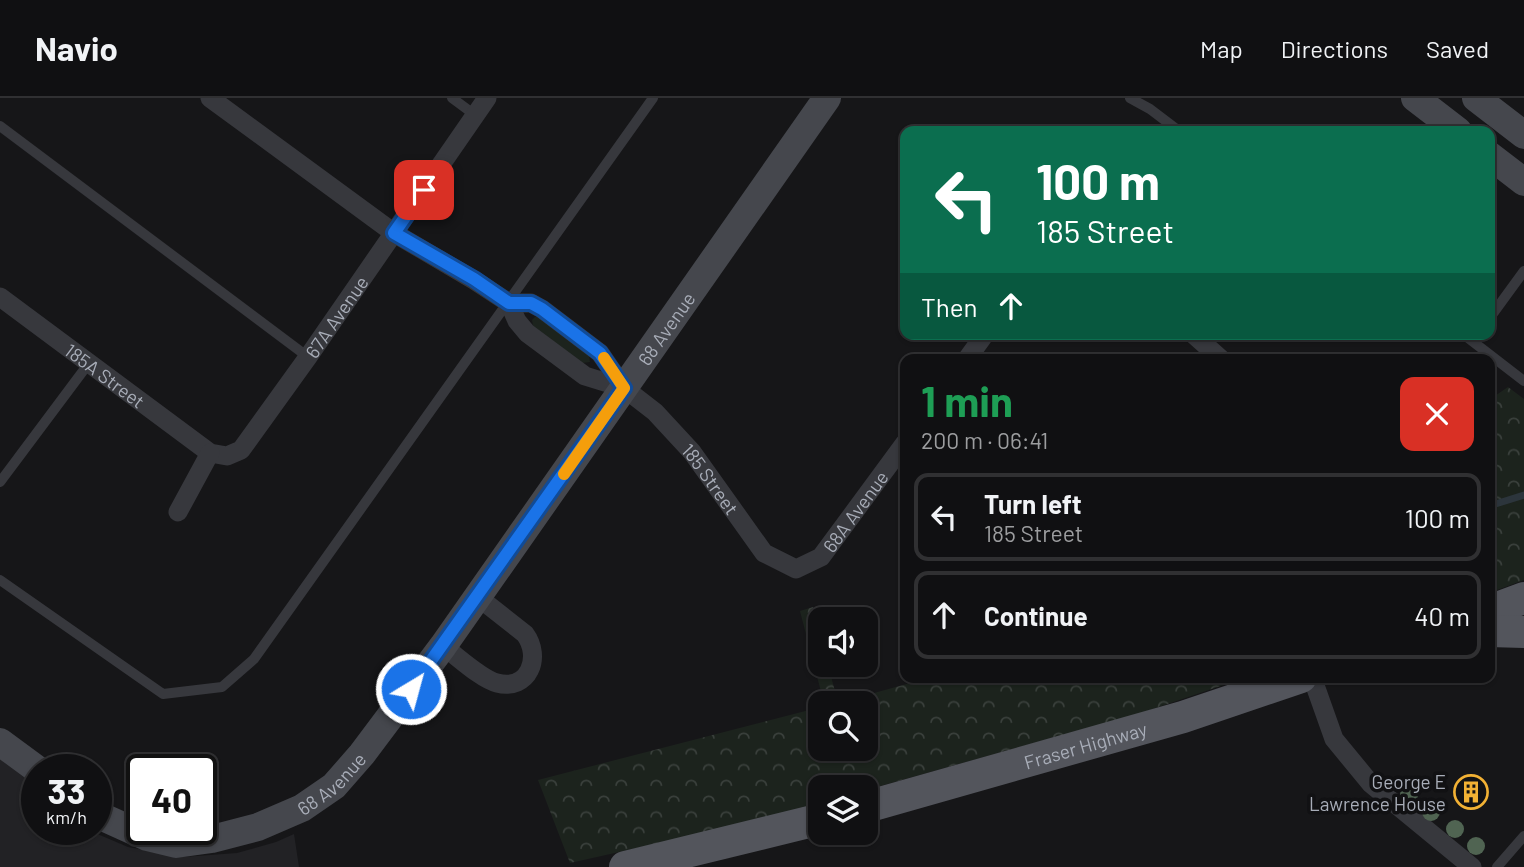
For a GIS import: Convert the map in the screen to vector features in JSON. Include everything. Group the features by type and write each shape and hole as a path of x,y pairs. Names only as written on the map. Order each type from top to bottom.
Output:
{"main road":[{"path":"1495,609 1524,598"},
{"path":"1495,631 1524,632"},
{"name":"Fraser Highway","path":"878,804 1182,717 1283,683"},
{"path":"625,867 808,822"}],"street":[{"path":"211,98 394,233 474,279 509,303"},
{"name":"67A Avenue","path":"210,453 227,456 241,450 487,98"},
{"name":"68 Avenue","path":"112,822 176,844 212,839 258,827 302,808 334,786 362,754 443,646 827,98"},
{"path":"1415,98 1451,126"},
{"path":"1476,98 1524,135"},
{"path":"1495,160 1524,182"},
{"name":"185A Street","path":"0,297 210,453"},
{"name":"185 Street","path":"624,388 585,376 527,333 517,321 509,303 531,303 542,309 600,353 624,388 655,412 692,452 764,553 796,569"},
{"path":"1200,340 1216,354"},
{"name":"68A Avenue","path":"796,569 821,556 900,450"},
{"path":"178,512 210,453"},
{"path":"443,646 498,683 517,682 531,669 534,650 531,642 525,634 478,597"},
{"path":"1314,683 1334,739 1371,784 1472,867"},
{"path":"0,742 21,757"}],"lane":[{"path":"452,98 475,115"},
{"path":"0,580 163,694 222,687 254,659 653,98"},
{"path":"1130,98 1172,126"},
{"path":"0,126 308,357"},
{"path":"1495,311 1524,271"},
{"path":"1477,340 1493,354"},
{"path":"1495,356 1524,381"},
{"path":"0,482 89,363"},
{"path":"1497,867 1524,836"}],"shaded area":[{"path":"0,755 21,771 21,845 112,845 112,840 128,847 183,857 237,853 294,834 299,867 0,867"}],"green space":[{"path":"539,317 589,355 590,362 583,363 533,326 532,320"},
{"path":"1508,387 1524,399 1524,580 1495,591 1495,396"},
{"path":"808,609 808,642 800,611"},
{"path":"817,677 831,677 835,691 821,691"},
{"path":"910,683 1229,683 1138,714 878,787 878,775 808,775 808,807 757,821 570,863 538,780 808,710 808,761 878,761 878,692"}],"waterway":[{"path":"1495,504 1524,495"}],"slow traffic":[{"path":"564,474 624,388 604,358"}],"place":[{"name":"George E Lawrence House","path":"1471,792"}],"route":[{"path":"411,689 624,388 600,353 542,309 531,303 509,303 474,279 394,233 424,190"}]}
